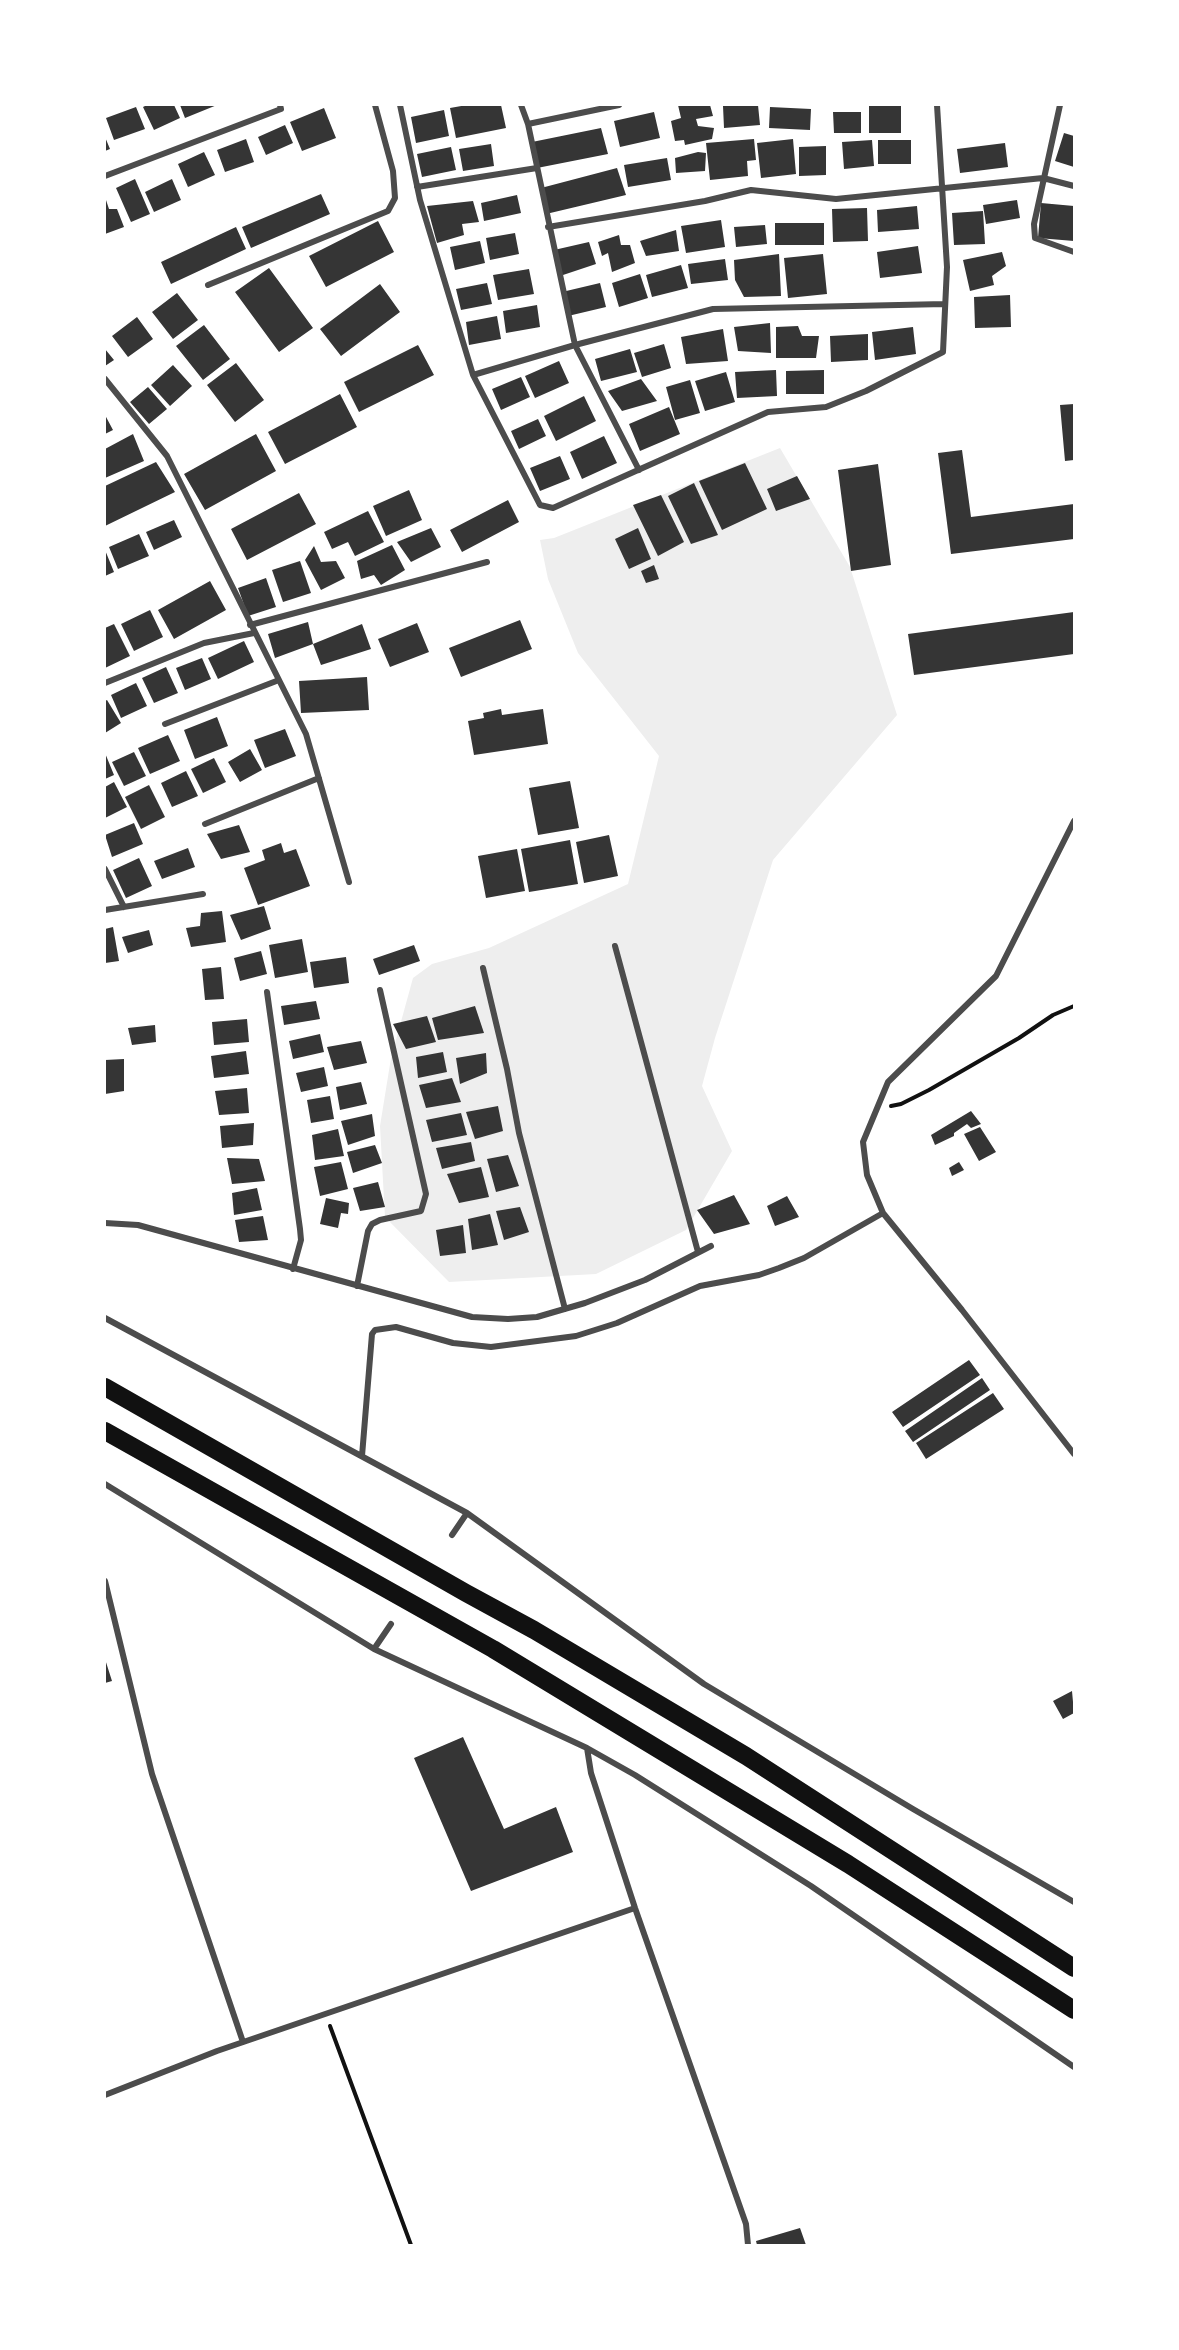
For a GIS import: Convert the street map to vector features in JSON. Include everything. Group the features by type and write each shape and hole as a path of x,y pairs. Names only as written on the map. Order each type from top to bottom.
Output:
{"highway":[{"path":"105,1388 534,1630 716,1738 1074,1968"},
{"path":"105,1431 493,1649 848,1864 1074,2010"}],"street":[{"path":"105,176 281,109 280,105"},
{"path":"208,285 388,211 394,198 393,171 375,105"},
{"path":"400,105 417,187 473,375 540,505 553,508 768,412 826,407 943,352 947,267 937,105"},
{"path":"521,105 528,124 548,227 575,345 639,470"},
{"path":"528,124 619,105"},
{"path":"1060,105 1034,224 1035,238 1074,252"},
{"path":"417,187 537,168"},
{"path":"548,227 705,201 751,190 836,199 1043,178 1074,186"},
{"path":"473,375 575,345 713,309 945,304"},
{"path":"106,383 167,456 306,734 349,882"},
{"path":"250,625 487,562"},
{"path":"105,683 204,643 255,633"},
{"path":"165,724 279,680"},
{"path":"206,824 318,778"},
{"path":"1074,821 996,976 888,1082 863,1142 863,1158 883,1213 1074,1454"},
{"path":"105,869 124,907"},
{"path":"105,910 203,894"},
{"path":"615,946 698,1252"},
{"path":"483,968 507,1069 519,1133 565,1309"},
{"path":"357,1286 368,1231 372,1224 380,1220 421,1211 426,1194 380,990"},
{"path":"267,992 300,1228 301,1240 293,1269"},
{"path":"362,1456 372,1334 375,1330 396,1327 453,1343 491,1347 576,1336 617,1323 700,1286 759,1275 795,1262 883,1213"},
{"path":"105,1223 138,1225 472,1317 518,1318 565,1309 645,1280 711,1246"},
{"path":"105,1318 467,1513 704,1683 913,1809 1074,1902"},
{"path":"105,1484 374,1649 586,1748 645,1781 812,1886 1074,2067"},
{"path":"452,1535 467,1513"},
{"path":"105,1581 152,1774 243,2043"},
{"path":"374,1649 391,1624"},
{"path":"586,1748 591,1773 635,1908 746,2224 748,2245"},
{"path":"105,2095 325,2014 635,1908"}],"path":[{"path":"876,1109 901,1104 930,1090 1019,1038 1053,1015 1074,1006"},
{"path":"325,2014 411,2245"}],"shaded area":[{"path":"780,448 850,567 897,715 773,860 715,1038 702,1086 732,1151 686,1230 596,1274 449,1282 385,1217 380,1126 391,1058 413,978 432,964 489,948 628,884 659,756 578,653 548,579 540,540 554,538"}],"building":[{"path":"174,105 180,118 154,130 143,107"},
{"path":"180,105 217,105 185,118"},
{"path":"467,105 501,105 506,128 456,138 450,108"},
{"path":"678,105 710,105 713,116 696,119 698,126 714,128 712,139 685,145 684,140 675,141 671,121 681,118"},
{"path":"758,105 760,125 724,128 723,106"},
{"path":"869,105 901,105 901,133 869,133"},
{"path":"136,107 145,129 114,140 106,118"},
{"path":"770,107 811,109 810,130 769,128"},
{"path":"324,108 336,138 302,151 290,122"},
{"path":"444,110 449,136 416,143 411,117"},
{"path":"654,112 660,138 620,147 614,121"},
{"path":"833,112 861,112 861,133 834,133"},
{"path":"285,125 293,143 266,155 258,137"},
{"path":"601,128 608,154 537,168 532,142"},
{"path":"1064,133 1074,136 1074,167 1055,161"},
{"path":"105,137 110,149 105,151"},
{"path":"246,139 254,162 225,172 217,150"},
{"path":"754,139 756,160 747,161 748,176 710,180 706,143"},
{"path":"793,139 796,174 761,178 757,143"},
{"path":"872,140 874,166 844,169 842,142"},
{"path":"878,140 911,140 911,164 878,164"},
{"path":"1005,143 1008,167 960,173 957,149"},
{"path":"491,144 494,166 463,171 459,149"},
{"path":"826,146 826,175 799,176 799,147"},
{"path":"451,147 456,170 422,177 417,154"},
{"path":"204,152 215,175 188,187 178,164"},
{"path":"698,152 706,153 705,171 676,173 675,158"},
{"path":"667,158 671,180 628,187 624,165"},
{"path":"617,168 626,195 546,214 541,188"},
{"path":"135,179 150,214 131,222 116,188"},
{"path":"172,179 181,200 154,212 145,192"},
{"path":"321,194 330,214 251,248 242,227"},
{"path":"517,195 521,213 484,221 481,203"},
{"path":"105,197 109,209 117,209 124,227 105,234"},
{"path":"1017,200 1020,218 986,224 983,205"},
{"path":"473,201 479,222 462,224 464,235 437,243 427,206"},
{"path":"1041,203 1074,206 1074,241 1038,238"},
{"path":"917,206 919,229 878,232 877,210"},
{"path":"867,208 868,241 833,242 832,209"},
{"path":"983,211 985,244 954,245 952,213"},
{"path":"721,220 725,247 686,253 681,226"},
{"path":"378,221 394,252 326,287 309,256"},
{"path":"775,223 824,223 824,245 775,245"},
{"path":"765,225 767,244 736,247 734,227"},
{"path":"236,227 246,249 171,284 161,262"},
{"path":"676,230 679,251 646,256 640,241"},
{"path":"515,233 519,254 490,260 486,238"},
{"path":"619,235 621,245 630,245 635,263 612,272 608,253 602,256 598,242"},
{"path":"480,241 485,263 455,270 450,247"},
{"path":"589,242 596,264 560,276 554,250"},
{"path":"918,246 922,273 880,278 877,252"},
{"path":"1002,252 1006,266 992,276 994,285 970,291 963,260"},
{"path":"779,254 781,296 744,297 735,280 734,260"},
{"path":"823,254 827,294 788,298 784,258"},
{"path":"725,259 728,280 691,284 688,264"},
{"path":"681,265 688,288 652,297 646,275"},
{"path":"269,268 313,328 279,352 235,292"},
{"path":"529,269 534,294 498,300 493,275"},
{"path":"640,274 648,298 619,307 612,283"},
{"path":"487,283 492,304 461,310 456,289"},
{"path":"600,283 606,307 568,316 562,292"},
{"path":"380,284 400,312 341,356 320,329"},
{"path":"177,293 198,320 173,339 152,312"},
{"path":"1010,295 1011,327 975,328 974,297"},
{"path":"537,305 540,327 506,333 503,311"},
{"path":"497,316 501,339 469,345 466,322"},
{"path":"137,317 153,339 128,357 112,336"},
{"path":"770,323 771,353 738,351 734,327"},
{"path":"204,325 230,359 203,380 176,346"},
{"path":"798,326 802,336 819,336 816,358 776,358 776,327"},
{"path":"913,327 916,354 875,360 872,332"},
{"path":"723,329 728,361 686,364 681,337"},
{"path":"868,334 868,360 831,362 830,336"},
{"path":"664,344 671,368 642,377 634,353"},
{"path":"418,345 434,375 359,412 344,382"},
{"path":"105,349 114,360 105,366"},
{"path":"630,349 637,372 601,381 595,359"},
{"path":"559,361 569,383 535,398 525,376"},
{"path":"236,363 264,400 235,422 207,385"},
{"path":"173,365 192,386 170,406 151,385"},
{"path":"776,370 777,396 737,398 735,372"},
{"path":"824,370 824,394 786,394 786,371"},
{"path":"726,372 735,402 705,411 695,381"},
{"path":"521,377 530,397 501,410 492,389"},
{"path":"641,379 657,401 622,411 608,391"},
{"path":"690,380 700,413 675,420 666,387"},
{"path":"148,387 167,409 149,424 130,402"},
{"path":"340,394 357,427 285,464 268,432"},
{"path":"584,396 596,421 556,441 544,416"},
{"path":"1074,404 1074,460 1065,461 1060,405"},
{"path":"669,407 680,434 640,451 629,424"},
{"path":"105,415 113,430 105,434"},
{"path":"538,419 546,436 519,449 511,431"},
{"path":"133,434 144,461 105,478 105,449"},
{"path":"256,434 276,471 205,510 184,474"},
{"path":"604,436 617,463 582,479 570,452"},
{"path":"962,450 971,517 1074,504 1074,539 951,554 938,453"},
{"path":"560,456 570,479 540,491 530,468"},
{"path":"156,462 175,492 105,526 105,486"},
{"path":"745,463 767,509 722,530 699,481"},
{"path":"878,464 891,565 851,571 838,470"},
{"path":"797,476 810,499 776,511 767,489"},
{"path":"694,483 718,535 691,544 668,496"},
{"path":"409,490 422,520 386,536 373,506"},
{"path":"299,493 316,524 247,560 231,529"},
{"path":"661,495 684,542 658,556 633,505"},
{"path":"508,500 519,522 462,552 450,530"},
{"path":"368,511 384,542 355,556 348,542 332,549 324,532"},
{"path":"174,520 182,537 154,550 146,532"},
{"path":"431,528 441,547 411,562 397,542"},
{"path":"638,528 651,559 629,569 615,539"},
{"path":"139,534 149,556 118,569 109,547"},
{"path":"392,545 405,570 381,585 374,575 361,579 357,561"},
{"path":"314,546 321,562 336,561 345,578 321,590 305,560"},
{"path":"105,550 114,572 105,576"},
{"path":"300,561 311,593 283,602 272,570"},
{"path":"654,565 659,579 646,583 641,571"},
{"path":"266,578 276,607 248,616 238,588"},
{"path":"210,581 226,610 174,639 158,610"},
{"path":"150,610 163,637 134,651 121,624"},
{"path":"1074,612 1074,654 914,675 908,634"},
{"path":"520,620 532,649 461,677 449,648"},
{"path":"308,622 313,644 275,658 268,634"},
{"path":"417,623 429,652 390,667 378,639"},
{"path":"114,624 130,656 105,668 105,628"},
{"path":"362,624 371,649 321,665 313,644"},
{"path":"244,641 254,662 218,679 208,658"},
{"path":"202,658 211,679 185,690 176,668"},
{"path":"166,667 178,693 154,703 142,678"},
{"path":"367,677 369,710 301,713 299,681"},
{"path":"136,683 147,706 121,718 111,695"},
{"path":"107,700 121,723 105,733 105,701"},
{"path":"501,709 502,715 543,709 548,744 474,755 468,721 484,718 483,713"},
{"path":"217,717 228,746 195,759 184,730"},
{"path":"285,729 296,756 265,768 254,740"},
{"path":"168,735 180,761 150,774 138,748"},
{"path":"250,749 262,770 240,782 228,762"},
{"path":"134,752 146,776 124,786 112,762"},
{"path":"105,753 114,775 105,779"},
{"path":"214,758 226,782 203,793 191,769"},
{"path":"186,771 198,796 172,807 161,783"},
{"path":"570,781 579,828 538,835 529,788"},
{"path":"114,782 127,807 105,818 105,787"},
{"path":"149,785 165,817 141,829 125,797"},
{"path":"134,823 143,844 112,857 105,835"},
{"path":"239,825 250,852 221,859 207,834"},
{"path":"609,835 618,876 584,883 576,842"},
{"path":"570,840 578,884 529,892 521,849"},
{"path":"281,843 284,853 296,849 310,886 258,905 244,868 265,860 262,850"},
{"path":"188,848 195,867 162,879 154,861"},
{"path":"517,849 525,891 486,898 478,856"},
{"path":"139,858 152,886 126,898 113,870"},
{"path":"264,906 271,929 241,940 230,915"},
{"path":"222,911 226,942 191,947 186,928 200,926 201,913"},
{"path":"113,927 119,961 105,963 105,929"},
{"path":"149,930 153,945 128,953 122,937"},
{"path":"302,939 308,972 275,978 269,945"},
{"path":"414,945 420,961 379,975 373,959"},
{"path":"261,951 267,974 240,981 234,958"},
{"path":"346,957 349,983 314,988 310,962"},
{"path":"221,967 224,999 205,1000 202,969"},
{"path":"316,1001 320,1019 284,1025 281,1006"},
{"path":"475,1006 484,1033 438,1040 432,1018"},
{"path":"427,1016 436,1042 406,1049 393,1024"},
{"path":"247,1019 249,1042 214,1045 212,1022"},
{"path":"155,1025 156,1042 132,1045 128,1028"},
{"path":"320,1034 324,1052 293,1059 289,1041"},
{"path":"361,1041 367,1063 334,1070 327,1047"},
{"path":"246,1051 249,1074 214,1078 211,1056"},
{"path":"443,1052 447,1072 418,1078 416,1057"},
{"path":"486,1053 487,1073 460,1084 456,1058"},
{"path":"124,1059 124,1091 105,1094 105,1060"},
{"path":"324,1067 328,1086 301,1092 296,1073"},
{"path":"452,1078 461,1102 426,1108 419,1085"},
{"path":"361,1082 367,1104 340,1110 336,1087"},
{"path":"247,1088 249,1113 219,1115 215,1091"},
{"path":"330,1096 334,1119 311,1123 307,1100"},
{"path":"498,1106 503,1131 475,1139 466,1112"},
{"path":"971,1111 981,1124 971,1128 967,1124 954,1133 954,1136 935,1145 931,1135"},
{"path":"461,1113 467,1135 432,1142 426,1120"},
{"path":"372,1114 375,1136 348,1145 341,1121"},
{"path":"254,1123 253,1145 222,1148 220,1126"},
{"path":"980,1127 996,1152 979,1161 964,1134"},
{"path":"338,1129 344,1156 315,1160 312,1135"},
{"path":"471,1142 475,1161 442,1169 436,1148"},
{"path":"375,1145 382,1163 353,1173 347,1152"},
{"path":"508,1155 519,1186 496,1192 487,1159"},
{"path":"227,1158 259,1159 265,1181 232,1184"},
{"path":"341,1162 348,1189 320,1196 314,1167"},
{"path":"959,1162 964,1170 952,1176 949,1168"},
{"path":"481,1167 489,1197 459,1203 447,1174"},
{"path":"378,1182 385,1207 360,1211 353,1188"},
{"path":"257,1188 262,1210 234,1215 232,1193"},
{"path":"734,1195 750,1224 714,1234 697,1210"},
{"path":"787,1196 799,1217 775,1226 767,1206"},
{"path":"326,1198 349,1203 348,1214 341,1213 338,1228 320,1224"},
{"path":"520,1207 529,1232 504,1240 496,1211"},
{"path":"490,1214 498,1245 472,1250 468,1219"},
{"path":"263,1216 268,1240 239,1242 235,1220"},
{"path":"463,1225 466,1253 440,1256 436,1230"},
{"path":"969,1360 980,1375 903,1427 892,1412"},
{"path":"982,1378 990,1390 913,1442 905,1431"},
{"path":"993,1393 1004,1409 926,1459 916,1443"},
{"path":"105,1659 112,1681 105,1683"},
{"path":"1072,1691 1074,1713 1063,1719 1053,1701"},
{"path":"463,1737 504,1829 556,1807 573,1852 471,1891 414,1758"},
{"path":"800,2228 806,2245 757,2245 756,2241"}]}
